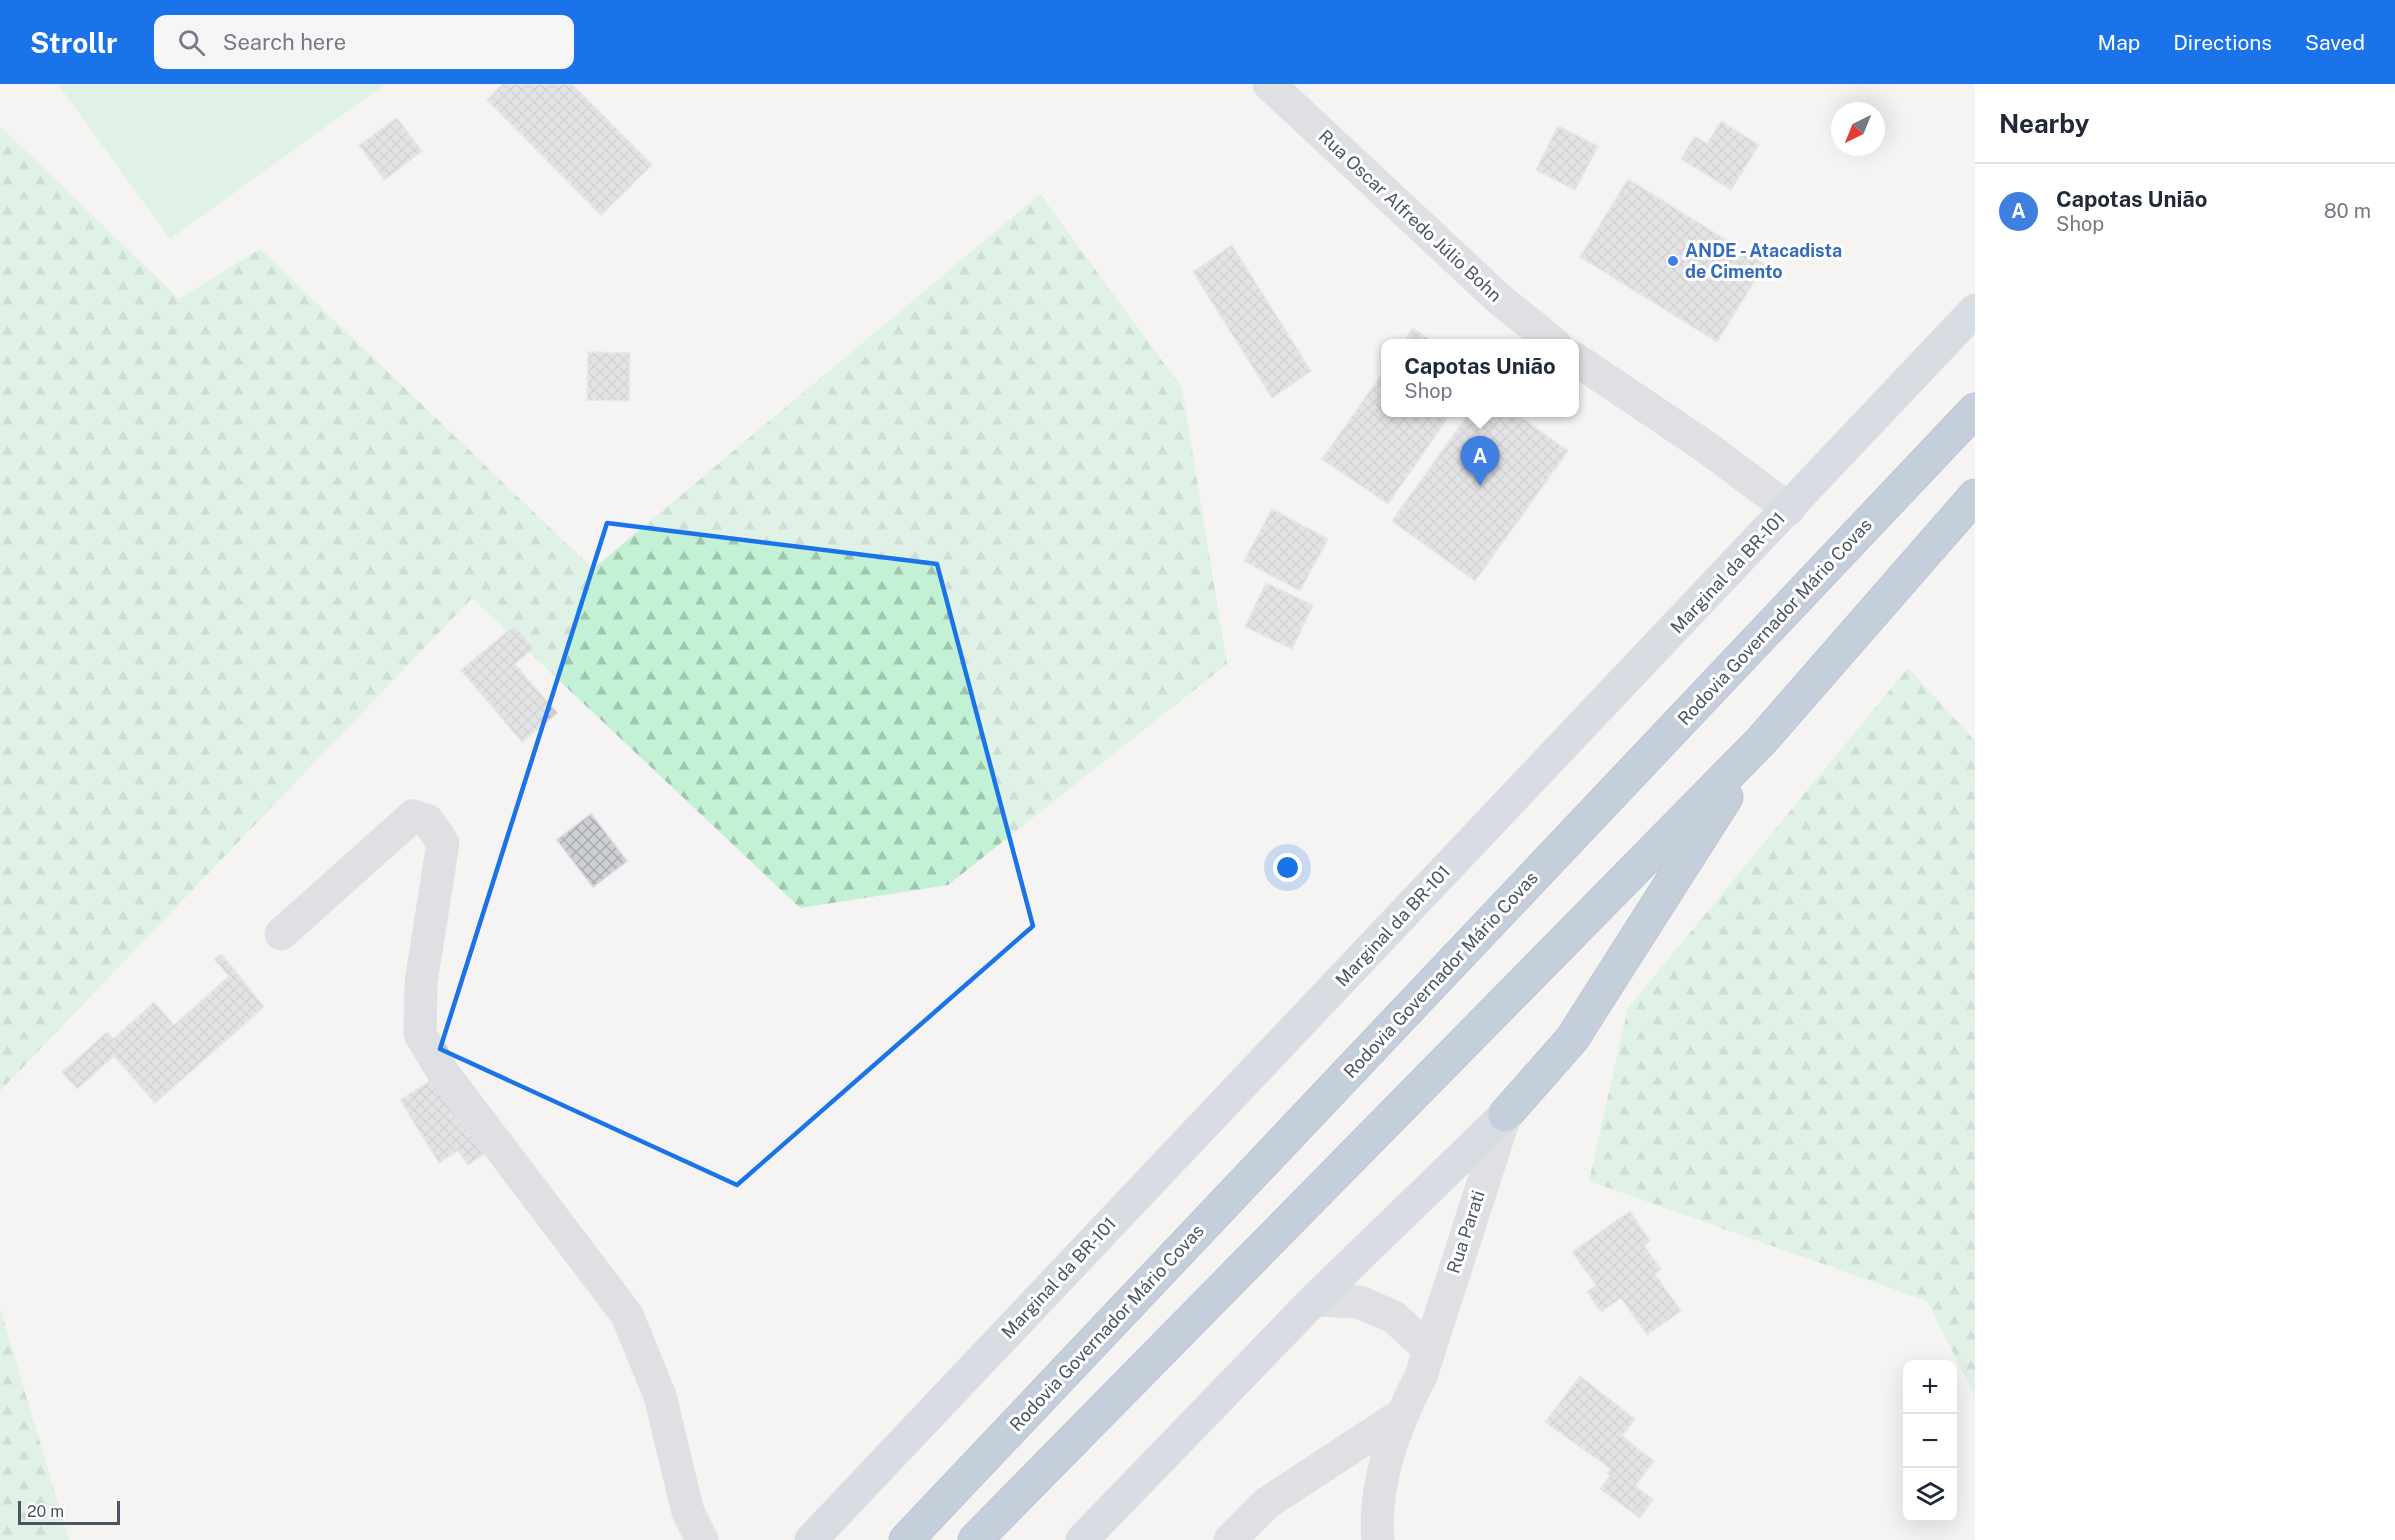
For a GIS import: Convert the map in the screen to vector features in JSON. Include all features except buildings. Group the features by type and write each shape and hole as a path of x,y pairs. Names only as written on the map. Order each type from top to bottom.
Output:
{"highway":[{"name":"Rodovia Governador Mário Covas","path":"906,1540 1975,410"},
{"path":"975,1540 1762,740 1975,496"},
{"path":"1505,1115 1572,1039 1762,740"}],"main road":[{"name":"Marginal da BR-101","path":"811,1540 1975,310"},
{"path":"1082,1540 1314,1300 1505,1115"}],"street":[{"name":"Rua Oscar Alfredo Júlio Bohn","path":"1269,84 1498,298 1549,339"},
{"path":"1579,361 1706,447 1789,509"},
{"path":"280,934 413,816 428,821 443,843 421,982 420,1034 444,1074 627,1315 660,1396 688,1512 702,1540"},
{"name":"Rua Parati","path":"1378,1540 1380,1487 1401,1415 1421,1376 1505,1115"},
{"path":"1314,1300 1359,1302 1394,1317 1428,1349"},
{"path":"1230,1540 1267,1503 1401,1415"},
{"path":"1264,1540 1267,1503"}],"highlighted area":[{"path":"607,523 937,564 1033,926 737,1185 440,1049"}],"green space":[{"path":"58,84 385,84 170,239"},
{"path":"0,126 179,299 260,249 593,569 1040,194 1182,388 1227,664 948,885 800,908 472,598 0,1091"},
{"path":"1908,668 1975,741 1975,1396 1927,1301 1589,1181 1628,1008"},
{"path":"0,1308 69,1540 0,1540"}],"place":[{"name":"ANDE - Atacadista de Cimento","path":"1673,261"},
{"name":"Capotas União","path":"1480,486"}]}
